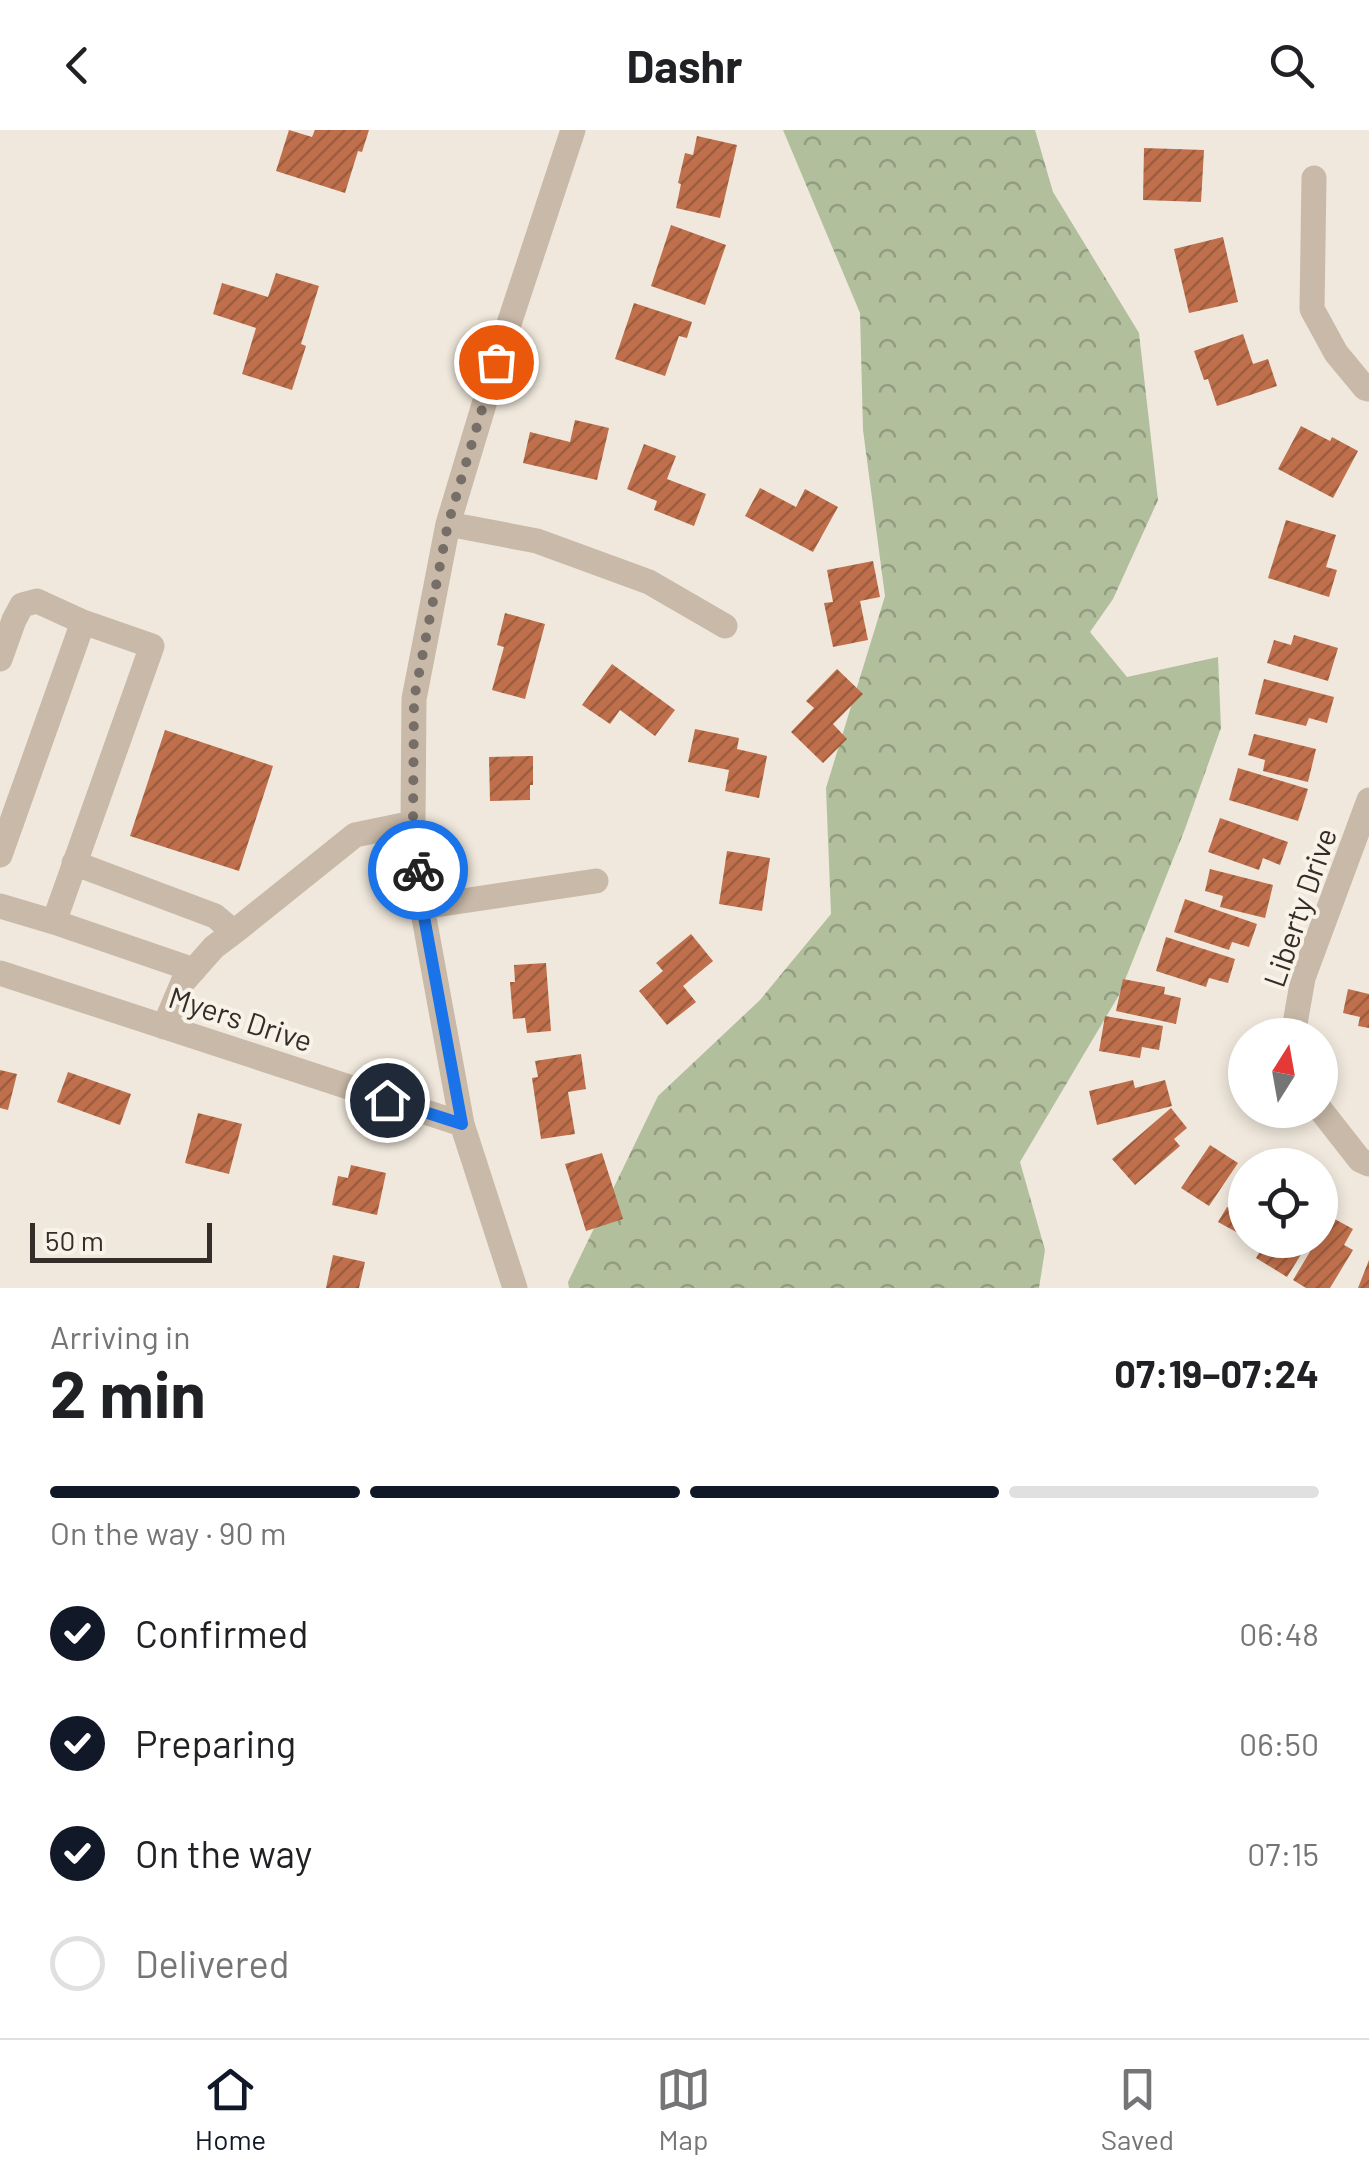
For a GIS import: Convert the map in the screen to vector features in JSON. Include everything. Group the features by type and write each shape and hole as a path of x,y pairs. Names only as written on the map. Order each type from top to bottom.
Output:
{"street":[{"path":"514,1288 462,1124 422,906 413,823 414,699 448,524 573,130"},
{"path":"1314,178 1312,309 1336,354 1369,389"},
{"path":"448,524 537,540 648,582 725,626"},
{"path":"0,659 22,605 37,601 152,646 54,922"},
{"path":"0,854 83,622"},
{"name":"Liberty Drive","path":"1296,1018 1303,978 1367,816"},
{"path":"164,1027 183,982 214,947 355,835 413,823"},
{"path":"74,863 215,916 234,932"},
{"path":"422,906 596,881"},
{"path":"0,906 194,970"},
{"name":"Myers Drive","path":"0,973 462,1124"},
{"path":"1335,1128 1360,1160 1369,1164"}],"green space":[{"path":"783,130 1035,130 1053,192 1139,333 1158,500 1113,599 1090,632 1127,677 1218,657 1221,728 1185,829 1119,995 1020,1162 1045,1250 1039,1288 569,1288 568,1282 658,1096 760,1000 831,914 826,788 885,596 863,430 860,313"}],"building":[{"path":"289,130 312,137 315,130 369,130 345,193 276,171"},
{"path":"697,136 737,145 720,218 676,208 685,153 693,155"},
{"path":"1144,148 1204,150 1201,202 1143,200"},
{"path":"671,225 726,245 705,305 651,286"},
{"path":"1223,237 1238,302 1189,313 1174,249"},
{"path":"276,273 319,286 292,390 242,374 256,328 213,314 222,283 268,297"},
{"path":"634,303 692,322 687,338 679,336 665,376 615,359"},
{"path":"1243,334 1253,364 1268,359 1277,386 1217,406 1194,351"},
{"path":"575,420 609,428 597,480 523,463 530,432 570,442"},
{"path":"1301,426 1358,451 1333,498 1278,469"},
{"path":"644,444 676,456 667,479 706,494 694,526 654,510 657,501 627,489"},
{"path":"760,488 796,507 805,489 838,507 813,552 745,516"},
{"path":"1286,520 1336,535 1326,567 1337,570 1329,597 1268,578"},
{"path":"873,561 880,597 860,601 868,640 833,647 824,603 833,602 827,570"},
{"path":"505,613 545,624 525,699 492,690 504,647 497,645"},
{"path":"1294,635 1338,648 1328,681 1267,663 1274,640 1291,645"},
{"path":"612,664 675,710 655,736 620,710 610,724 582,705"},
{"path":"837,669 863,694 833,724 847,739 823,763 791,732 814,708 806,701"},
{"path":"1264,679 1334,697 1327,723 1309,718 1306,726 1255,714"},
{"path":"695,729 739,738 737,749 767,756 759,798 725,791 729,770 688,762"},
{"path":"165,730 273,766 239,871 130,836"},
{"path":"1254,734 1316,749 1308,782 1263,771 1265,760 1248,755"},
{"path":"533,756 530,800 490,801 489,757"},
{"path":"1238,768 1308,789 1298,821 1229,800"},
{"path":"1220,818 1288,842 1280,865 1263,858 1259,870 1208,852"},
{"path":"727,851 770,858 762,911 719,904"},
{"path":"1210,869 1273,885 1265,918 1220,907 1223,896 1205,891"},
{"path":"1185,899 1257,924 1249,947 1232,942 1229,950 1174,932"},
{"path":"691,934 713,961 683,986 696,1002 667,1025 639,991 663,971 656,963"},
{"path":"1166,937 1235,959 1228,983 1209,978 1206,987 1156,971"},
{"path":"546,963 551,1031 527,1033 525,1018 513,1019 510,982 515,982 514,965"},
{"path":"1123,979 1165,987 1164,994 1181,998 1176,1024 1116,1011"},
{"path":"1348,989 1369,994 1369,1028 1358,1026 1360,1017 1343,1013"},
{"path":"1105,1016 1163,1026 1159,1050 1142,1047 1140,1058 1099,1051"},
{"path":"581,1054 586,1089 568,1092 575,1134 541,1139 532,1078 538,1077 535,1061"},
{"path":"0,1070 17,1074 8,1110 0,1108"},
{"path":"68,1072 131,1094 120,1125 57,1102"},
{"path":"1133,1080 1135,1088 1165,1080 1172,1106 1097,1125 1089,1091"},
{"path":"1171,1108 1187,1128 1174,1139 1180,1146 1135,1185 1112,1159"},
{"path":"198,1113 242,1124 229,1174 185,1163"},
{"path":"1210,1145 1228,1157 1228,1178 1209,1206 1181,1188"},
{"path":"602,1153 623,1219 586,1231 565,1164"},
{"path":"351,1165 386,1173 377,1215 332,1205 338,1176 348,1178"},
{"path":"1228,1207 1228,1227 1218,1222"},
{"path":"1338,1221 1353,1229 1344,1245 1353,1250 1330,1288 1306,1288 1293,1280 1306,1258 1338,1258"},
{"path":"333,1255 365,1262 359,1288 326,1288"},
{"path":"1256,1258 1299,1258 1287,1277"},
{"path":"1369,1260 1369,1288 1358,1288"}],"way so far":[{"path":"418,870 413,823 414,699 448,524 496,362"}],"route":[{"path":"387,1100 462,1124 418,870"}]}
